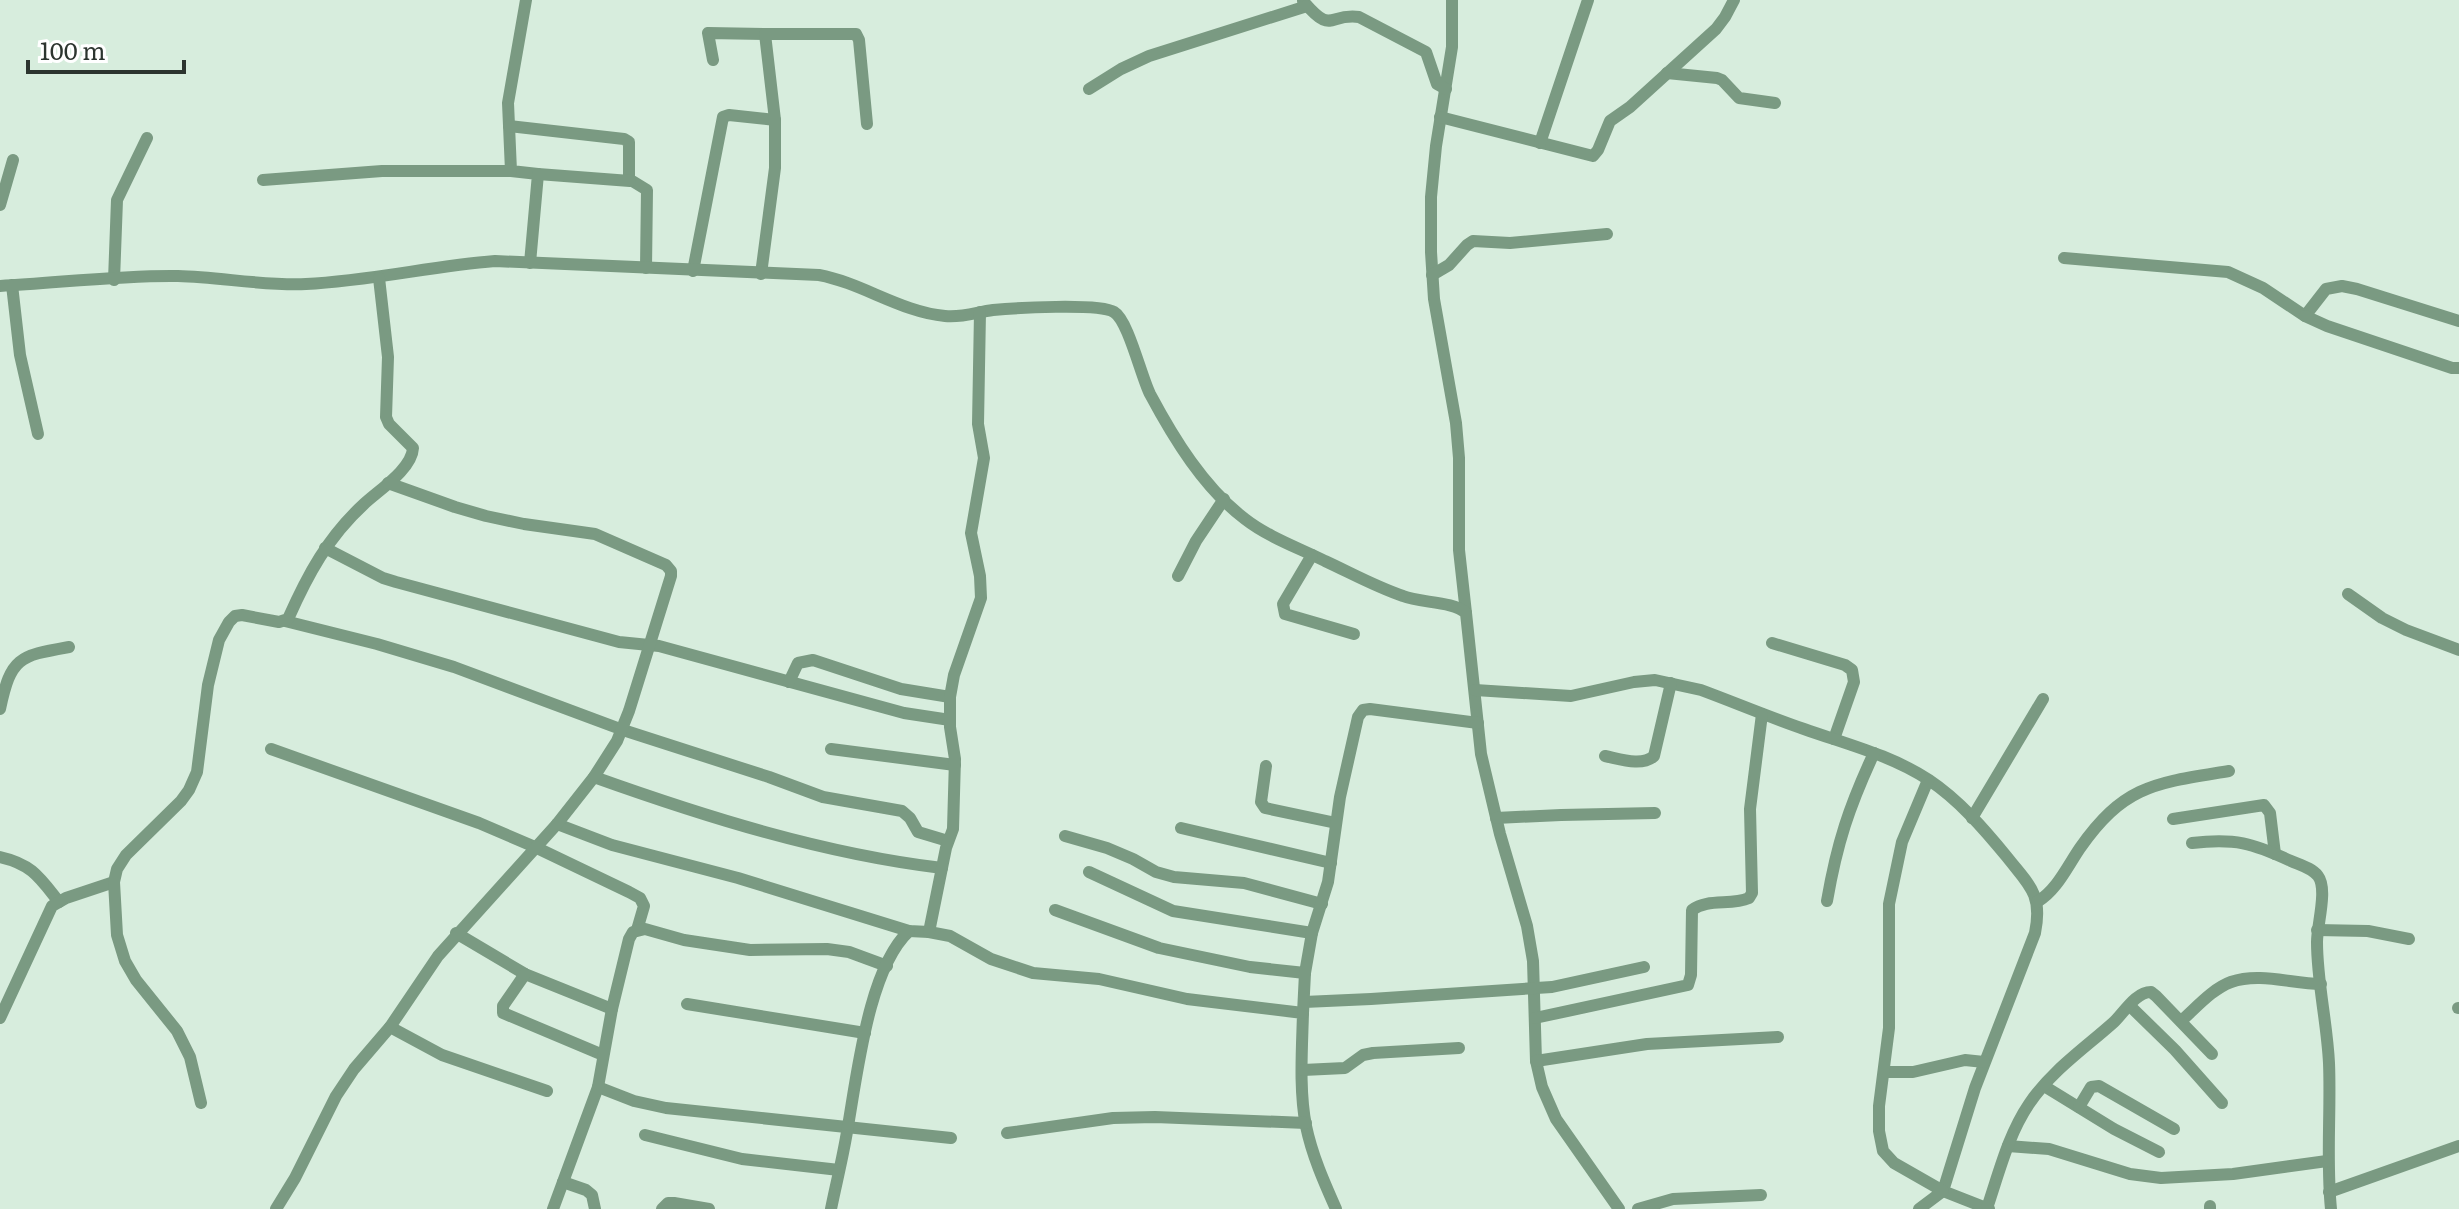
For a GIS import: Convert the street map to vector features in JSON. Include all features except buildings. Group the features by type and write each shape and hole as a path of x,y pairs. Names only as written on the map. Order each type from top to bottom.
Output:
{"street":[{"path":"511,171 508,103 526,0"},
{"path":"1452,0 1452,47 1431,197 1432,275 1456,423 1459,550 1481,754 1527,926 1535,988 1536,1061 1542,1087 1556,1119 1619,1209"},
{"path":"1540,143 1588,0"},
{"path":"1440,117 1593,156 1610,121 1630,107 1716,29 1734,0"},
{"path":"1089,89 1149,56 1304,3 1327,22 1359,17 1420,47 1428,58 1437,84 1446,89"},
{"path":"713,60 708,33 856,34 867,124"},
{"path":"761,274 775,168 775,120 765,34"},
{"path":"1667,73 1717,78 1739,98 1775,103"},
{"path":"693,271 722,120 729,115 775,120"},
{"path":"509,126 627,140 630,145 630,181"},
{"path":"114,280 117,200 147,138"},
{"path":"0,205 13,160"},
{"path":"263,180 382,171 511,171 630,181 647,190 646,268"},
{"path":"530,263 538,174"},
{"path":"1432,275 1449,265 1473,241 1510,243 1607,234"},
{"path":"2064,258 2228,272 2263,288 2305,316 2327,326 2459,368"},
{"path":"38,434 6,286 177,276 283,285 379,278 495,261 819,275 837,278 912,308 943,316 1094,308 1114,312 1121,318 1149,391 1170,430 1200,471 1245,519 1312,555 1404,597 1458,607 1466,613"},
{"path":"285,621 325,548 362,506 410,461 413,448 386,417 388,357 379,278"},
{"path":"2305,316 2326,289 2342,286 2459,321"},
{"path":"929,932 948,841 953,833 955,765 950,697 954,675 981,598 971,533 984,458 978,424 980,312"},
{"path":"277,1209 336,1096 354,1069 390,1027 456,933 557,824 594,777 623,730 671,576 666,565 595,534 486,516 388,483"},
{"path":"1178,576 1196,541 1224,499"},
{"path":"325,548 396,582 619,642 650,645 904,713 950,720"},
{"path":"1312,555 1283,604 1285,614 1354,634"},
{"path":"2348,594 2382,618 2459,650"},
{"path":"201,1103 190,1057 177,1031 136,980 125,961 117,935 114,882 117,869 126,855 189,790 197,772 208,685 219,640 235,616 285,621 454,667 623,730 823,797 902,811 918,832 948,841"},
{"path":"1772,643 1845,665 1852,670 1854,682 1834,739"},
{"path":"0,709 7,679 17,663 27,656 69,647"},
{"path":"789,682 798,663 813,660 901,689 950,697"},
{"path":"1475,690 1571,696 1655,680 1701,690 1894,760 1928,780 1972,818 2031,887 2038,916 2035,933 1984,1062 1943,1191 1919,1209"},
{"path":"1605,756 1651,761 1671,683"},
{"path":"1972,818 2043,699"},
{"path":"1336,1209 1313,1153 1306,1123 1303,1007 1312,933 1331,863 1358,717 1363,710 1370,709 1478,723"},
{"path":"1535,1018 1688,985 1691,975 1692,910 1704,904 1743,901 1752,893 1750,809 1762,714"},
{"path":"271,749 479,823 640,898 644,906 637,930"},
{"path":"831,749 955,765"},
{"path":"1827,901 1843,826 1874,753"},
{"path":"1266,766 1261,802 1265,808 1336,823"},
{"path":"2037,902 2054,888 2081,847 2127,798 2148,787 2229,771"},
{"path":"594,777 653,798 826,847 886,861 942,868"},
{"path":"1928,780 1902,842 1891,894 1889,1028 1879,1131 1883,1151 1894,1163 1943,1191 1988,1209 2008,1146 2029,1103 2070,1059 2141,993 2151,992 2212,1054"},
{"path":"2173,819 2264,805 2270,813 2275,854"},
{"path":"1496,818 1655,813"},
{"path":"557,824 612,845 738,878 909,931 950,936 1018,970 1099,979 1187,999 1303,1007 1535,988 1644,967"},
{"path":"1181,828 1331,863"},
{"path":"1065,836 1107,848 1156,872 1174,877 1244,883 1322,904"},
{"path":"2192,843 2240,841 2275,854 2318,876 2322,897 2317,930 2329,1060 2327,1161 2331,1209"},
{"path":"0,857 15,860 37,873 59,902"},
{"path":"1089,872 1173,911 1312,933"},
{"path":"0,1018 52,906 114,882"},
{"path":"1055,910 1159,948 1250,967 1305,973"},
{"path":"553,1209 598,1087 612,1009 633,932 645,929 716,946 750,950 838,951 887,966"},
{"path":"2317,930 2368,931 2409,939"},
{"path":"831,1209 865,1033 887,966 898,942 909,931"},
{"path":"456,933 525,974 612,1009"},
{"path":"525,974 503,1006 503,1013 603,1055"},
{"path":"2181,1021 2231,982 2267,979 2321,984"},
{"path":"687,1004 865,1033"},
{"path":"2130,1006 2222,1103"},
{"path":"390,1027 442,1055 547,1091"},
{"path":"1536,1061 1647,1044 1778,1037"},
{"path":"1303,1070 1345,1068 1363,1055 1373,1053 1459,1048"},
{"path":"1884,1072 1913,1072 1965,1060 1984,1062"},
{"path":"2044,1086 2133,1140 2159,1152"},
{"path":"2079,1107 2091,1087 2099,1086 2174,1129"},
{"path":"598,1087 634,1101 666,1108 951,1138"},
{"path":"1007,1133 1113,1118 1306,1123"},
{"path":"645,1135 742,1159 839,1170"},
{"path":"2008,1146 2049,1149 2130,1174 2161,1178 2233,1174 2327,1161"},
{"path":"2329,1192 2459,1146"},
{"path":"563,1182 592,1195 595,1209"},
{"path":"1638,1209 1673,1199 1761,1195"},
{"path":"662,1209 668,1203 674,1203 709,1209"}]}
